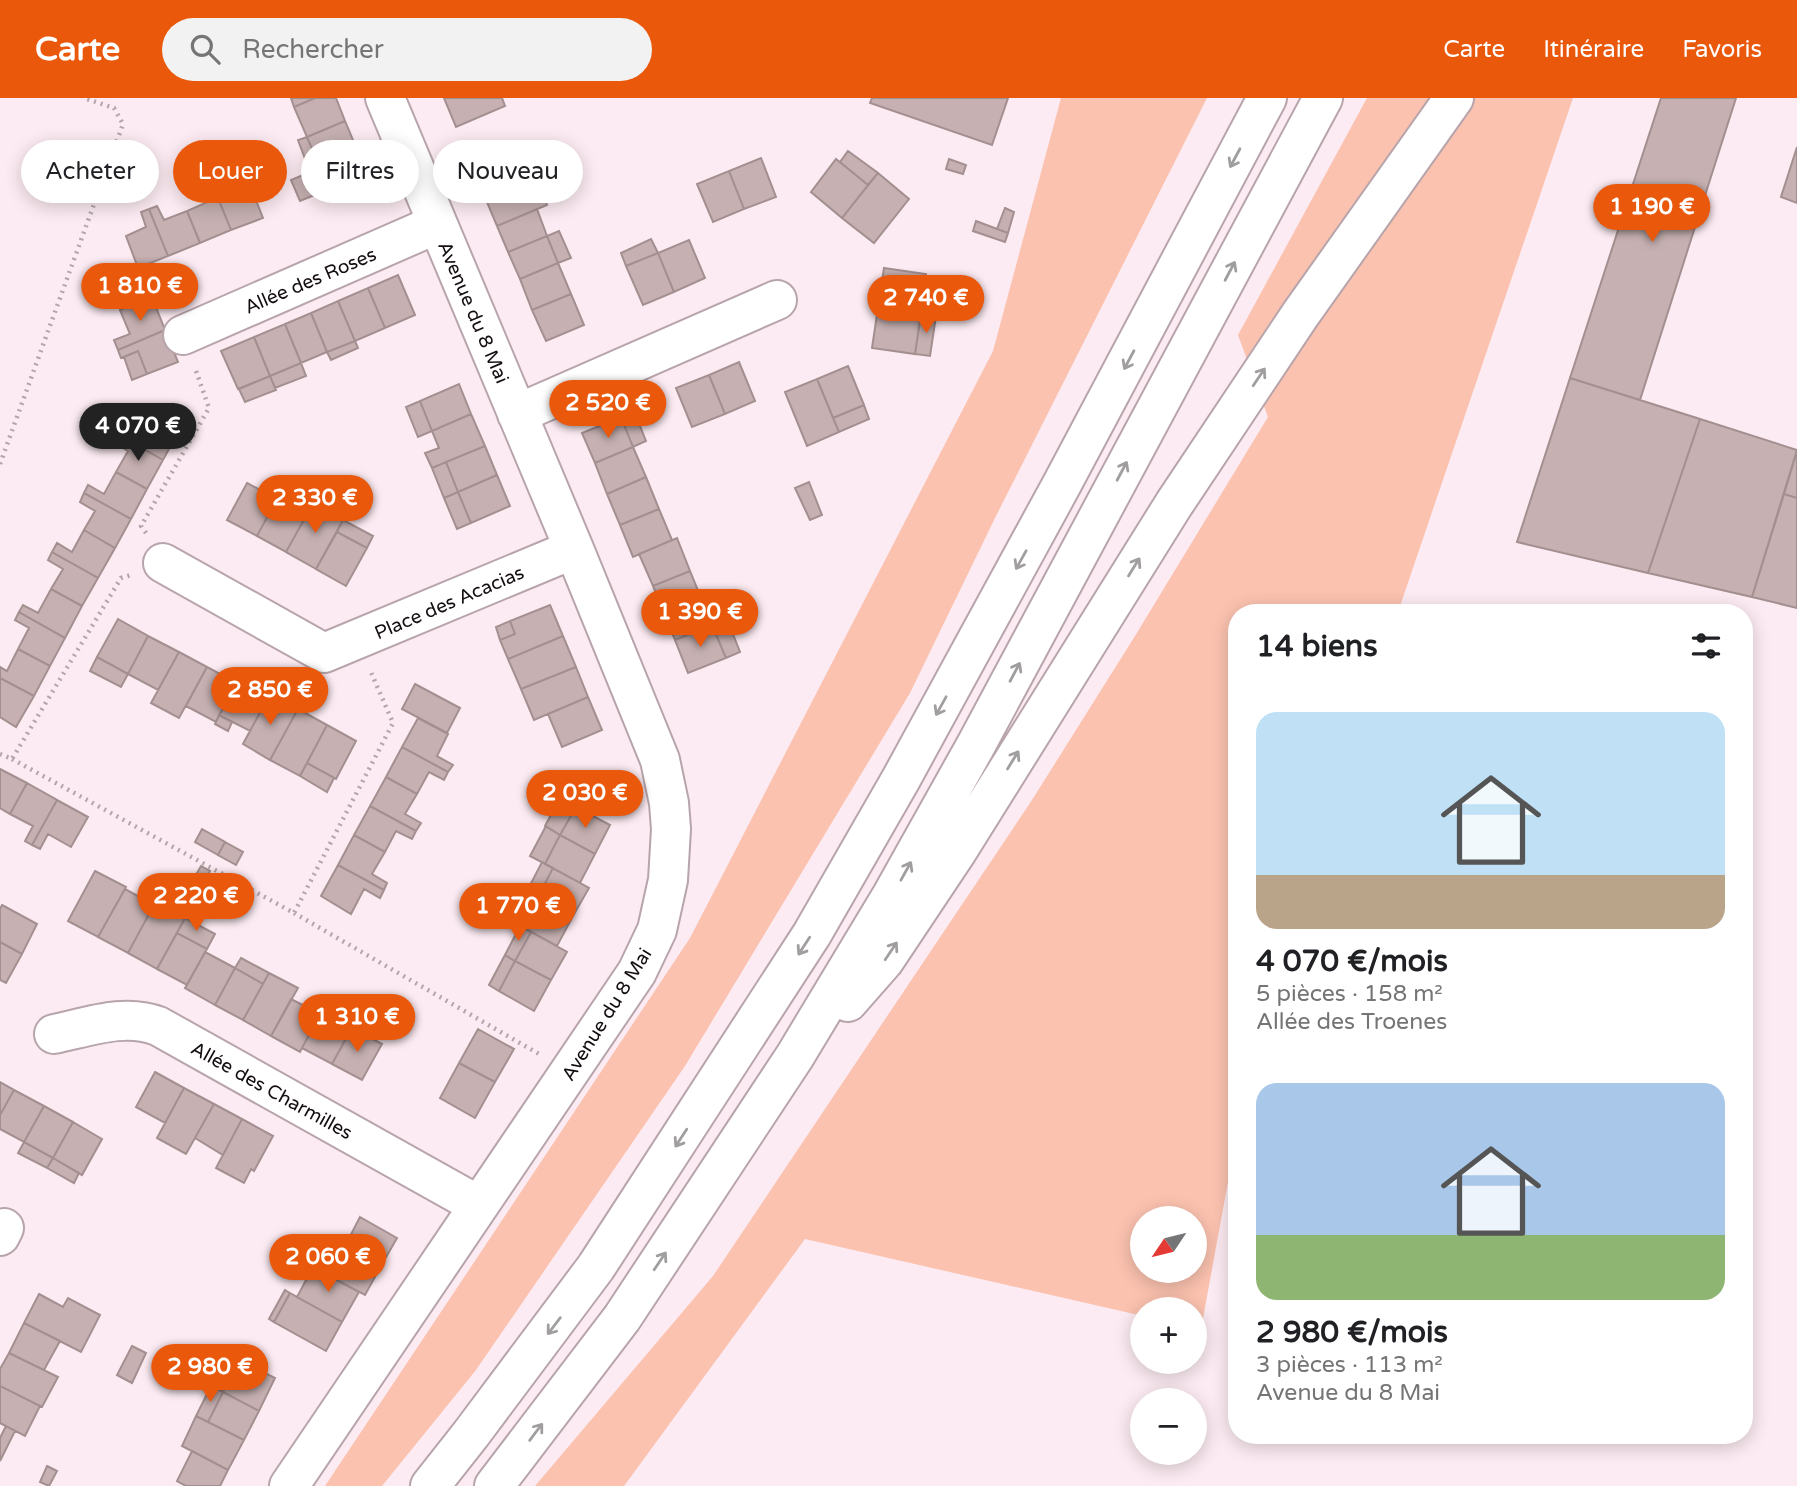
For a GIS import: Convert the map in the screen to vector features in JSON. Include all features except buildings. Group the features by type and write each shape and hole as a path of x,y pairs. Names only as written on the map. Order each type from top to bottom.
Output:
{"main road":[{"name":"Avenue du 8 Mai","path":"289,1486 648,953 664,907 671,855 669,803 660,760 385,98"},
{"path":"430,1486 596,1267 812,934 901,779 1062,484 1267,98"},
{"path":"494,1486 622,1318 795,1056 892,895 942,808 1323,98"},
{"path":"795,1056 866,984 884,961 958,850 1189,482 1300,315 1454,98"},
{"name":"Allée des Roses","path":"183,335 438,225"},
{"path":"517,414 776,300"},
{"name":"Place des Acacias","path":"341,647 574,549"},
{"path":"163,563 341,647"},
{"name":"Allée des Charmilles","path":"54,1034 131,1020 146,1021 478,1205"}],"path":[{"path":"0,464 123,124 114,108 84,98"},
{"path":"12,759 121,578 163,563 141,526 209,408 183,335"},
{"path":"294,913 393,723 341,647"},
{"path":"0,754 294,913 570,1072"}],"shaded area":[{"path":"1061,98 1207,98 996,516 910,693 685,1066 476,1370 382,1486 325,1486 690,938 993,351"},
{"path":"1367,98 1573,98 1401,604 1228,604 1228,1182 1207,1297 1130,1297 1130,1313 805,1239 624,1486 535,1486 713,1276 1032,800 1268,417 1238,335"}]}
